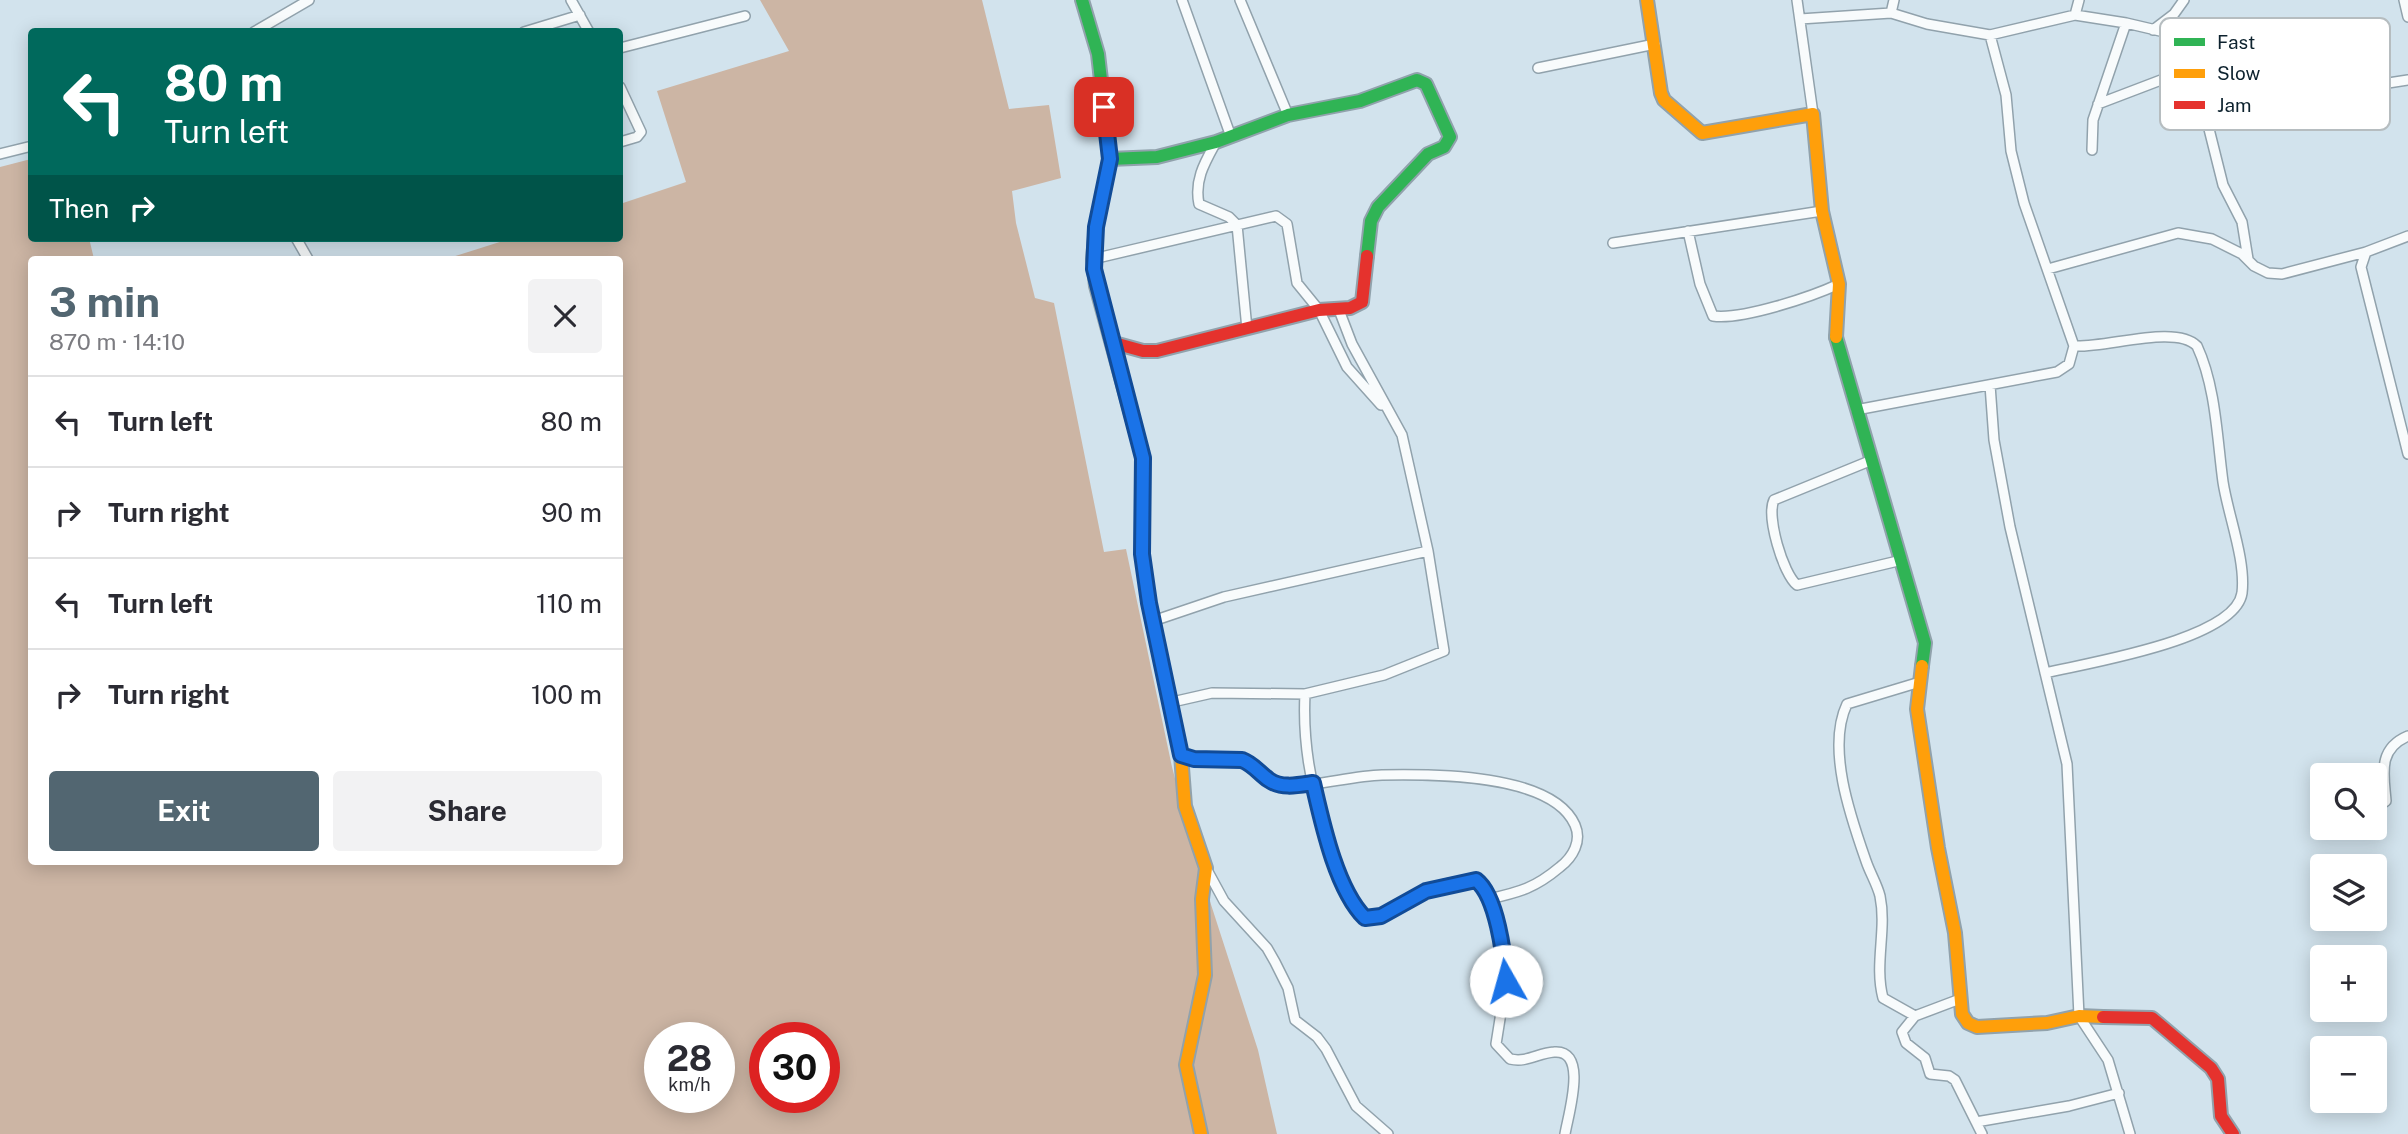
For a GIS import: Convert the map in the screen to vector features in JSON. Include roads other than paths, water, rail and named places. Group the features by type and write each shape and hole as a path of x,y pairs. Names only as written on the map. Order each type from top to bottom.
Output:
{"street":[{"path":"261,28 309,0"},
{"path":"571,0 587,28"},
{"path":"1082,0 1098,54 1110,159 1093,259 1096,286 1114,343 1143,458 1142,554 1168,703 1181,755 1185,807 1206,868 1224,901 1267,948 1288,988 1295,1020 1317,1037 1326,1049 1356,1106 1388,1134"},
{"path":"1182,0 1230,134"},
{"path":"1240,0 1287,115"},
{"path":"1647,0 1664,100 1702,132 1721,133 1813,114"},
{"path":"1797,0 1813,114 1822,211 1839,284 1835,332 1925,643 1917,709 1930,779 1938,848 1961,972 1960,999 1968,1023 1977,1027 2058,1021 2079,1016 2152,1018 2211,1068 2218,1079 2221,1116 2233,1134"},
{"path":"1891,13 1894,0"},
{"path":"2075,15 2079,0"},
{"path":"2169,18 2184,0"},
{"path":"2404,0 2408,17"},
{"path":"1800,19 1891,13 1927,24 1990,35 2075,15 2160,32"},
{"path":"537,28 580,15"},
{"path":"623,47 745,16"},
{"path":"2092,150 2093,120 2126,23"},
{"path":"2153,30 2160,25"},
{"path":"1856,410 2065,369 2074,346 2020,190 2011,151 2006,96 1990,35"},
{"path":"1538,68 1655,44"},
{"path":"1110,159 1157,157 1216,142 1230,134 1287,115 1360,101 1417,80 1423,81 1450,137 1444,147 1428,154 1378,207 1371,221 1362,302 1339,310 1319,310 1157,351 1143,351 1114,343"},
{"path":"2098,104 2160,80"},
{"path":"2390,83 2408,80"},
{"path":"623,92 641,128 637,137 623,141"},
{"path":"2209,130 2223,185 2242,222 2248,260"},
{"path":"1216,142 1200,172 1199,204 1229,216 1237,225 1247,329"},
{"path":"0,155 28,147"},
{"path":"1612,243 1822,211"},
{"path":"1093,259 1276,216 1283,218 1287,224 1297,283 1319,310 1347,367 1388,410"},
{"path":"1688,231 1700,284 1713,316 1734,314 1794,300 1839,284"},
{"path":"2048,269 2178,233 2212,239 2268,273 2282,274 2366,252 2408,236"},
{"path":"2366,252 2361,267 2362,279 2408,454"},
{"path":"1168,703 1212,693 1305,694 1384,675 1444,652 1428,551 1402,435 1352,344 1339,310"},
{"path":"2045,673 2196,635 2222,618 2242,595 2242,577 2223,483 2218,432 2197,346 2190,339 2165,335 2094,347 2074,346"},
{"path":"1990,384 1994,440 2010,527 2067,764 2079,1016 2108,1060 2130,1134"},
{"path":"1872,460 1774,500 1770,508 1771,520 1789,576 1797,585 1902,560"},
{"path":"1153,621 1224,597 1428,551"},
{"path":"1915,1016 1883,998 1878,973 1883,930 1879,894 1843,783 1840,754 1843,716 1847,704 1854,699 1920,682"},
{"path":"1305,694 1305,732 1313,783 1329,843 1347,888 1365,918 1381,916 1426,891 1476,880 1485,887 1503,950 1506,981 1496,1044 1510,1059 1517,1061 1554,1052 1568,1055 1573,1061 1573,1088 1565,1134"},
{"path":"2384,763 2399,740 2408,736"},
{"path":"1181,755 1194,759 1249,762 1270,781 1286,786 1380,775 1483,779 1526,789 1554,800 1567,811 1577,831 1575,848 1567,862 1530,889 1489,899"},
{"path":"1201,1134 1186,1065 1187,1050 1205,975 1202,899 1206,868"},
{"path":"1960,999 1915,1016 1902,1032 1906,1043 1925,1058 1930,1074 1949,1076 1955,1080 1982,1134"},
{"path":"1976,1122 2068,1106 2119,1093"}]}
